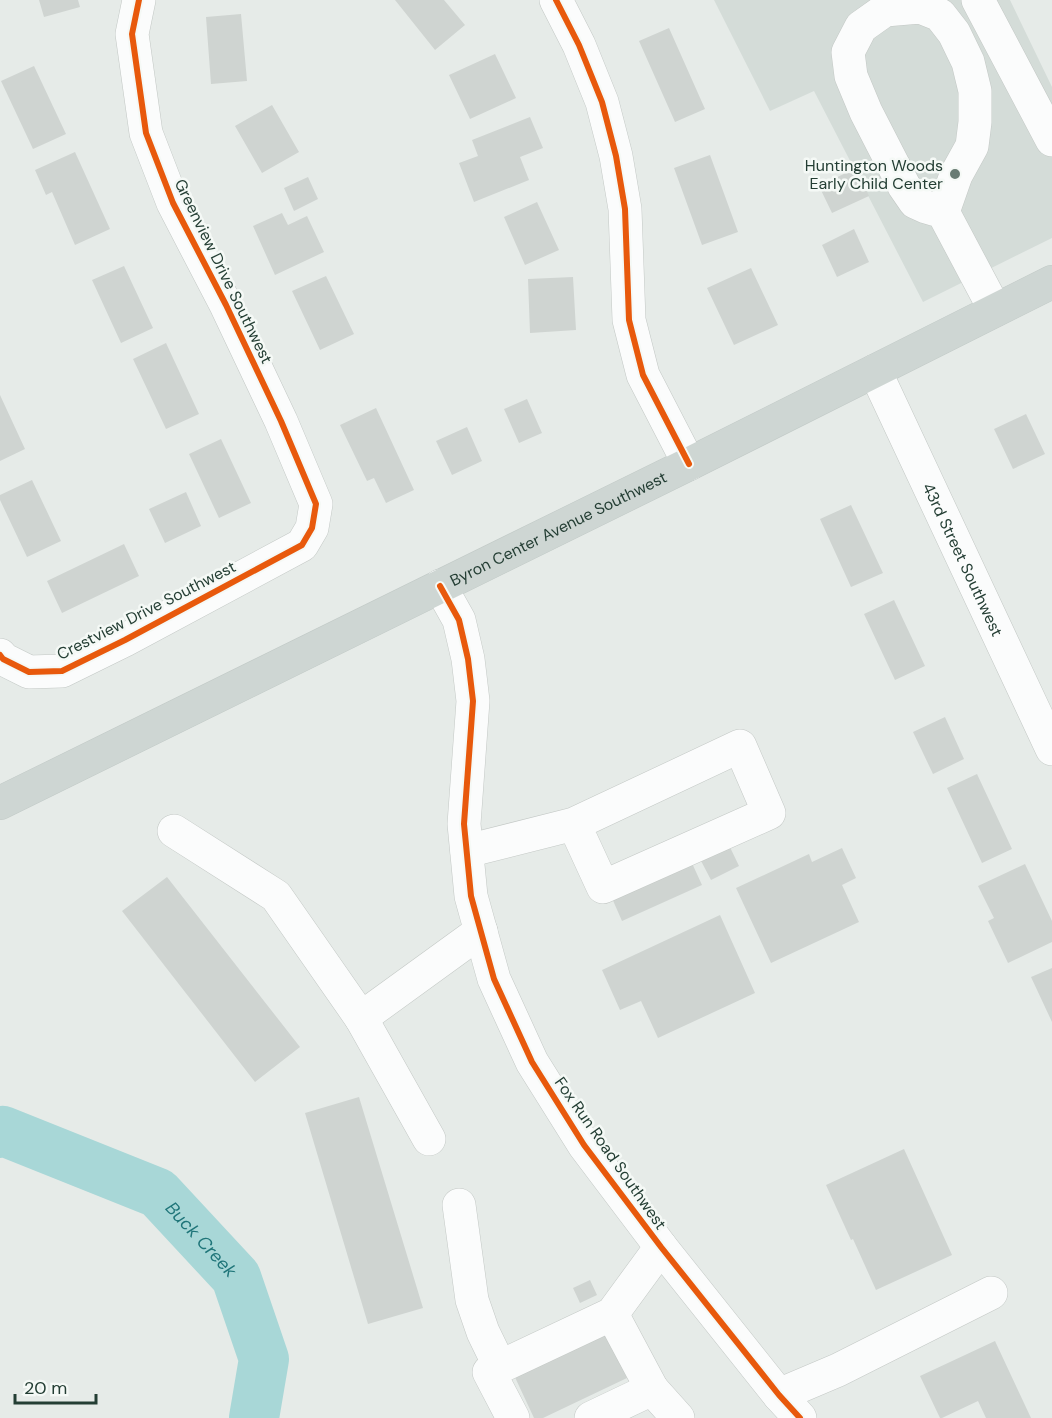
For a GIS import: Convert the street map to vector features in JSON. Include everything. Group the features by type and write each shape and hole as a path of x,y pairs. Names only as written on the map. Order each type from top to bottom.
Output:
{"main road":[{"name":"Byron Center Avenue Southwest","path":"0,803 689,464 1052,282"}],"street":[{"name":"Greenview Drive Southwest","path":"139,0 132,34 146,133 173,203 226,305 271,400 316,504 312,528 302,545"},
{"path":"555,0 579,45 602,102 616,156 625,209 629,320 643,375 689,464"},
{"path":"978,0 1052,140"},
{"path":"943,212 956,175 972,146 975,91 968,62 954,33 940,15 920,8 885,10 861,27 849,52 851,76 904,186 915,202 943,212 995,310"},
{"name":"43rd Street Southwest","path":"875,371 1052,749"},
{"name":"Crestview Drive Southwest","path":"0,655 3,659 29,672 62,670 125,640 302,545"},
{"name":"Fox Run Road Southwest","path":"441,586 459,621 468,659 472,701 464,824 471,896 494,979 532,1062 585,1145 661,1247 792,1411"},
{"path":"467,851 574,824 740,746 769,813 603,887 574,824"},
{"path":"174,831 276,896 361,1018 429,1138"},
{"path":"361,1018 481,931"},
{"path":"459,1205 472,1300 483,1332 500,1367"},
{"path":"513,1418 489,1372 612,1314 661,1247"},
{"path":"792,1411 838,1370 991,1293"},
{"path":"612,1314 652,1389 678,1418"},
{"path":"591,1418 652,1389"}],"shaded area":[{"name":"Huntington Woods Early Child Center","path":"714,0 1010,0 1052,87 1052,238 923,302 814,91 770,111"}],"building":[{"path":"39,0 78,0 80,7 44,17"},
{"path":"395,0 444,0 465,25 435,50"},
{"path":"241,14 247,81 211,84 206,17"},
{"path":"669,28 705,109 675,122 639,41"},
{"path":"495,54 516,98 470,119 449,75"},
{"path":"34,66 66,134 33,149 1,81"},
{"path":"272,105 299,152 262,173 235,126"},
{"path":"530,117 543,148 520,157 529,180 474,202 459,163 478,156 472,140"},
{"path":"75,152 110,229 75,245 52,192 46,195 35,170"},
{"path":"710,155 738,232 702,245 674,168"},
{"path":"856,168 869,196 832,213 819,186"},
{"path":"308,177 318,199 294,211 284,188"},
{"path":"537,202 559,250 525,265 504,217"},
{"path":"282,213 288,225 307,216 324,252 275,275 253,226"},
{"path":"854,229 869,262 837,277 822,245"},
{"path":"124,266 153,328 121,343 92,280"},
{"path":"751,268 778,325 734,345 707,288"},
{"path":"326,276 354,334 320,350 292,291"},
{"path":"573,277 576,330 530,333 528,279"},
{"path":"166,343 199,414 166,429 133,359"},
{"path":"0,395 25,449 0,461"},
{"path":"527,399 542,433 519,443 504,409"},
{"path":"376,408 414,490 386,503 374,478 367,481 340,425"},
{"path":"1026,414 1045,454 1013,469 994,429"},
{"path":"467,427 482,461 452,475 436,441"},
{"path":"221,439 251,503 219,518 189,454"},
{"path":"32,480 61,541 27,557 0,500 0,495"},
{"path":"186,492 201,526 165,543 149,509"},
{"path":"851,505 883,573 851,587 820,519"},
{"path":"124,544 139,576 62,613 47,581"},
{"path":"894,600 925,666 895,680 864,614"},
{"path":"945,717 964,759 933,774 913,732"},
{"path":"977,774 1012,849 982,863 947,788"},
{"path":"728,843 739,866 711,880 699,857"},
{"path":"842,848 856,878 842,885 859,922 771,963 736,888 809,854 812,862"},
{"path":"691,861 702,885 622,921 611,896"},
{"path":"1025,864 1052,921 1052,942 1008,963 988,921 994,918 978,886"},
{"path":"167,877 300,1047 255,1082 122,911"},
{"path":"720,915 755,993 658,1038 641,1001 620,1010 602,970"},
{"path":"1052,968 1052,1022 1031,977"},
{"path":"359,1097 423,1308 368,1324 305,1113"},
{"path":"904,1149 952,1255 876,1290 826,1185"},
{"path":"590,1280 597,1295 580,1303 573,1288"},
{"path":"605,1330 627,1378 543,1418 534,1418 513,1373"},
{"path":"995,1341 1031,1418 986,1418 978,1401 940,1418 920,1376"}],"waterway":[{"name":"Buck Creek","path":"0,1133 3,1131 158,1193 236,1277 264,1359 254,1418"}],"cycle path":[{"path":"0,655 3,659 29,672 62,671 125,640 302,545 312,528 316,504 281,421 226,305 173,203 146,133 132,34 139,0"},
{"path":"556,0 579,45 602,102 616,156 625,209 629,320 643,375 689,464"},
{"path":"440,586 459,620 468,659 473,701 464,824 471,896 494,979 532,1062 584,1145 661,1247 800,1418"}],"place":[{"name":"Huntington Woods Early Child Center","path":"955,174"}]}
